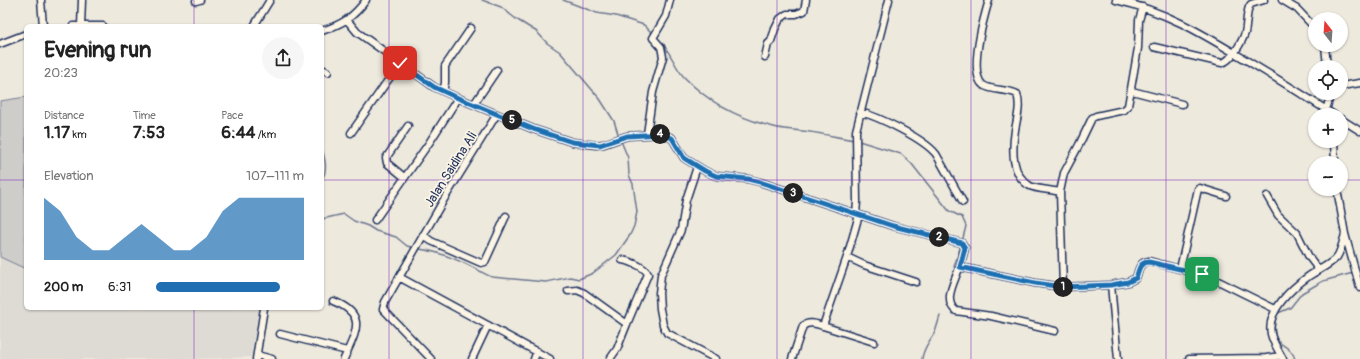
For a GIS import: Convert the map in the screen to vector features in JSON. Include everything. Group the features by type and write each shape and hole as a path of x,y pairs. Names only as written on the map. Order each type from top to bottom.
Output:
{"street":[{"path":"42,0 43,24"},
{"path":"81,24 82,0"},
{"path":"255,24 270,0"},
{"path":"324,30 348,20 356,13 366,0"},
{"path":"647,134 653,92 663,57 661,47 654,38 666,16 670,0"},
{"path":"764,57 768,44 771,41 780,19 787,14 796,14 804,11 806,0"},
{"path":"823,326 847,257 857,215 856,131 889,0"},
{"path":"989,0 978,48 977,66 979,80 985,86 1017,94 1018,110 1014,151 1016,168 1019,177 1034,188 1050,189 1060,192"},
{"path":"1116,0 1143,7 1176,20 1234,53 1323,108"},
{"path":"1154,47 1222,63 1228,61 1244,35 1247,14 1251,4 1264,0"},
{"path":"1282,0 1297,9 1308,21"},
{"path":"1063,287 1060,192 1064,173 1092,118 1126,109 1128,106 1132,91 1138,48 1139,20 1143,7"},
{"path":"348,20 357,32 434,87 556,137 572,142 600,145 618,138 647,134 662,134 672,138 684,158 716,176 748,179 760,182 857,215 961,244 965,248 949,298 951,306 956,311 990,316 1055,331"},
{"path":"443,91 445,83 445,66 471,28"},
{"path":"0,44 24,35"},
{"path":"351,133 400,63"},
{"path":"474,104 497,70"},
{"path":"1348,85 1360,83"},
{"path":"1132,91 1182,104"},
{"path":"375,220 429,143 458,98"},
{"path":"860,112 871,115 908,133 932,148 963,202"},
{"name":"Jalan Saidina Ali","path":"431,359 383,309 385,302 423,235 497,114"},
{"path":"1348,123 1360,131"},
{"path":"404,177 387,164 386,158 408,126"},
{"path":"697,166 686,200 681,230 661,275 659,293 660,313 667,333 716,359"},
{"path":"1180,269 1198,189 1200,188 1226,196"},
{"path":"1267,196 1278,215 1297,233 1309,257 1319,270"},
{"path":"1338,196 1345,234 1359,285"},
{"path":"423,235 481,264 485,262 506,216"},
{"path":"1189,359 1282,358 1271,334 1271,325 1275,308 1302,281 1336,259 1345,234"},
{"path":"847,257 864,265 916,282"},
{"path":"610,359 617,349 648,274 645,270 622,260"},
{"path":"960,267 1035,283 1063,287 1126,283 1134,279 1140,265 1145,262 1214,278 1275,308"},
{"path":"399,277 550,359"},
{"path":"1111,285 1118,359"},
{"path":"568,291 577,290 584,293 627,324"},
{"path":"333,301 353,313 356,318 355,332 344,359"},
{"path":"264,310 256,357 272,359"},
{"path":"792,359 803,326 807,323 823,326 874,342"},
{"path":"472,359 488,326"},
{"path":"280,334 347,351"},
{"path":"534,359 537,352"}],"shaded area":[{"path":"24,97 24,310 259,310 251,357 197,359 0,359 0,101"},
{"path":"24,97 24,268 0,257 0,101"}],"waterway":[{"path":"482,0 501,7 516,19 537,32 547,43 560,52 600,99 614,121 619,137"},
{"path":"563,0 597,13 616,16 644,25 653,34"},
{"path":"659,40 666,48 677,68 684,77 703,94 725,108 761,124 783,129 855,140"},
{"path":"419,249 439,253 453,258 492,277 546,282 570,277 579,279 593,273 616,255 630,235 634,226 637,212 633,184 629,175 628,158 621,141"},
{"path":"859,141 901,154 911,163 949,211 962,217 966,226 962,242"},
{"path":"324,157 324,176"},
{"path":"324,219 344,214 354,221 368,226 376,231 396,237 407,246 411,247"},
{"path":"954,267 961,245"},
{"path":"1278,313 1290,308 1302,293 1323,281 1353,273"},
{"path":"922,359 925,348 935,332 940,316"},
{"path":"1275,320 1274,330 1278,341 1289,349 1295,359"}],"route":[{"path":"400,63 434,87 533,129 572,142 600,145 627,136 662,134 669,136 672,138 684,158 716,176 724,178 741,178 760,182 893,226 962,243 965,248 960,267 1035,283 1063,287 1111,285 1132,281 1136,278 1140,265 1145,262 1202,274"}]}
